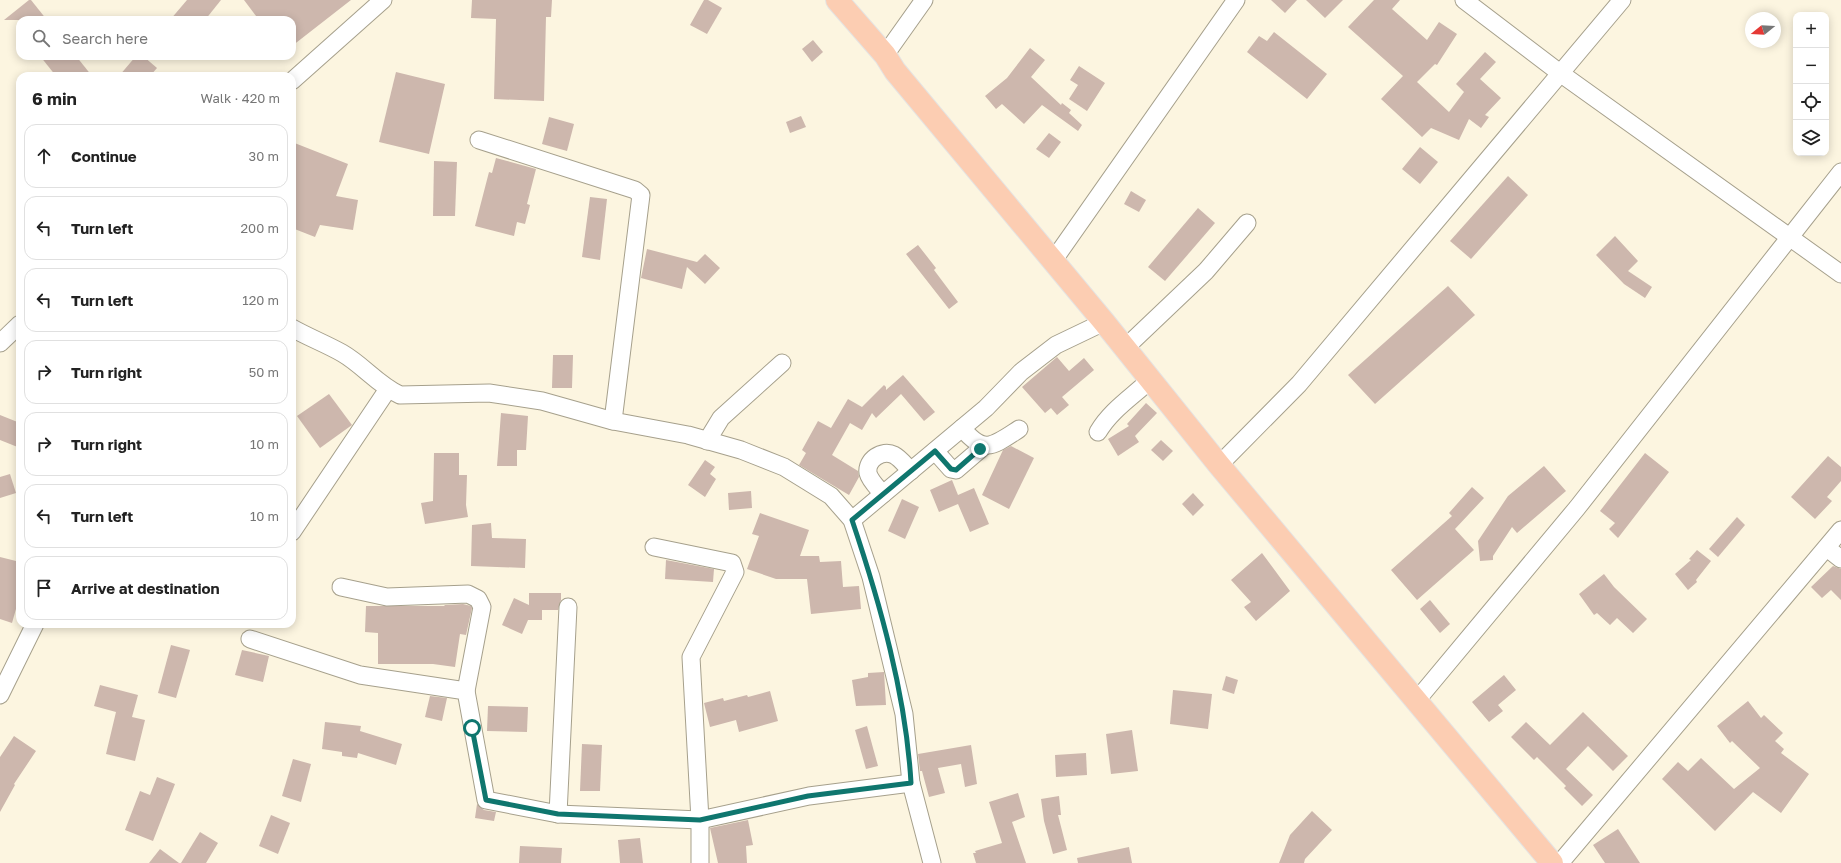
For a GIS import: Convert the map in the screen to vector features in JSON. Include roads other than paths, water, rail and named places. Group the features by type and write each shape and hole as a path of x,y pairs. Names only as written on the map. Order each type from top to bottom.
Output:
{"main road":[{"path":"837,0 885,55 895,71 1104,322 1219,465 1552,863"}],"street":[{"path":"296,77 383,0"},
{"path":"885,55 924,0"},
{"path":"1053,261 1236,0"},
{"path":"1464,0 1560,73 1841,274"},
{"path":"1219,465 1299,384 1622,0"},
{"path":"479,140 635,190 641,195 613,421"},
{"path":"1417,700 1577,508 1841,172"},
{"path":"1125,348 1206,271 1247,223"},
{"path":"852,520 986,408 1021,372 1056,345 1104,322"},
{"path":"0,343 16,328"},
{"path":"296,330 343,353 388,389 400,395 489,394 542,401 613,421 688,435 741,450 784,467 831,496 852,520 871,577 904,714 911,783 932,863"},
{"path":"707,441 721,418 782,363"},
{"path":"1098,432 1104,421 1150,380"},
{"path":"296,526 388,389"},
{"path":"962,428 970,438 984,446"},
{"path":"935,451 951,469 956,470 984,446 992,445 1001,441 1019,429"},
{"path":"883,494 870,480 868,473 869,465 873,458 885,453 895,455 911,471"},
{"path":"1560,863 1841,530"},
{"path":"654,547 732,563 735,572 691,657 700,820 700,863"},
{"path":"1827,548 1841,559"},
{"path":"341,587 387,597 468,594 478,599 482,607 466,692 486,800 558,814 700,820 808,796 911,783"},
{"path":"558,814 568,607"},
{"path":"0,695 33,628"},
{"path":"250,639 360,675 466,692"}]}
